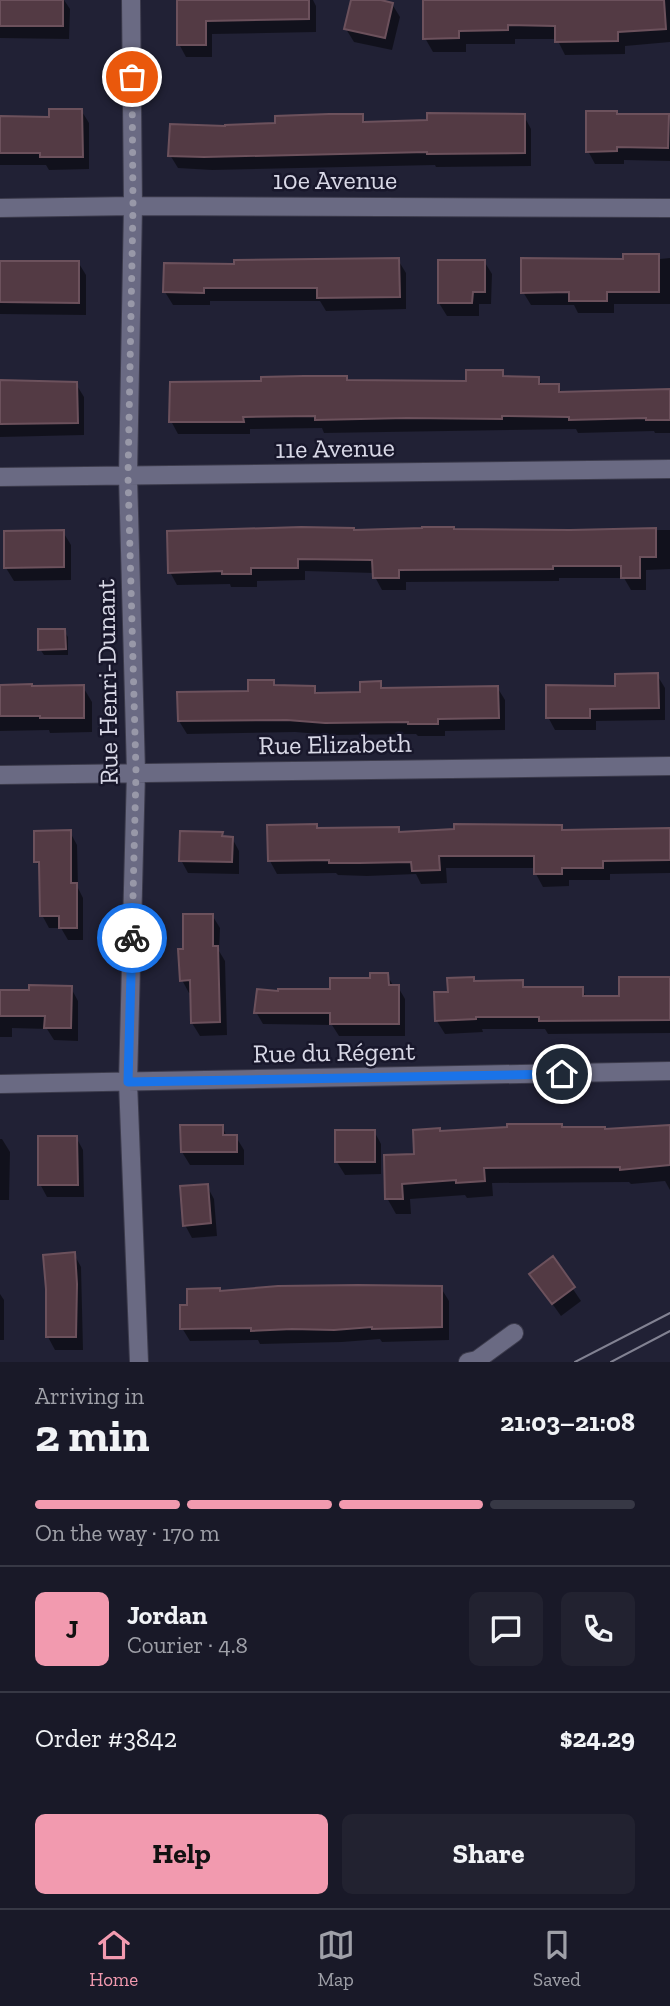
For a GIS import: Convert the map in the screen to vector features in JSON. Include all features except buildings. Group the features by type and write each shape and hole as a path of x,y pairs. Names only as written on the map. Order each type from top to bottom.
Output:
{"street":[{"name":"Rue Henri-Dunant","path":"131,0 133,206 128,476 136,772 128,1082 139,1362"},
{"name":"10e Avenue","path":"0,208 670,208"},
{"name":"11e Avenue","path":"0,477 670,470"},
{"name":"Rue Elizabeth","path":"0,775 670,766"},
{"name":"Rue du Régent","path":"0,1084 670,1072"},
{"path":"468,1362 477,1360 514,1333"}],"tram line":[{"path":"575,1362 670,1313"},
{"path":"611,1362 670,1331"}],"way so far":[{"path":"132,77 133,206 128,476 136,772 132,938"}],"route":[{"path":"132,938 128,1082 562,1074"}]}
